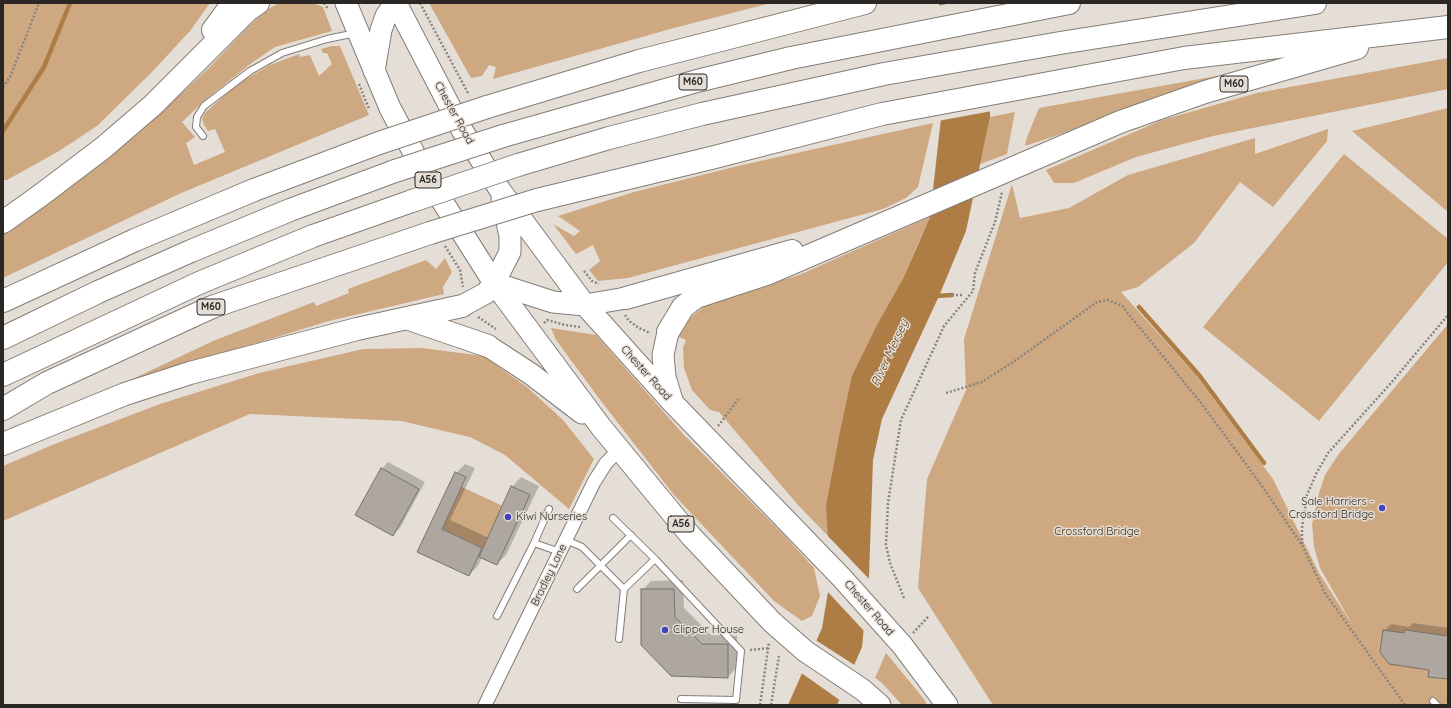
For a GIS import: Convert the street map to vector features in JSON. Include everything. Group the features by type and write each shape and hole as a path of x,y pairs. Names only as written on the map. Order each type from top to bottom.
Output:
{"highway":[{"path":"103,148 173,78 202,46 233,3"},
{"path":"3,222 103,148 165,94 248,10 258,3"},
{"name":"A56","path":"346,3 390,108 424,174 494,283 601,427 690,535 766,616 805,651 857,686 880,705"},
{"path":"374,71 381,30 386,16 395,3"},
{"name":"Chester Road","path":"395,3 462,130 500,190 585,305 672,402 842,578 902,645 947,705"},
{"path":"3,301 135,240 254,190 379,142 487,107 639,61 865,3"},
{"name":"M60","path":"3,375 199,283 313,236 518,165 609,138 795,92 884,74 1060,43 1315,3"},
{"name":"M60","path":"3,338 98,292 290,210 395,171 503,136 697,81 791,58 1064,4"},
{"name":"M60","path":"3,409 47,383 212,306 430,233 537,200 711,158 882,114 1060,80 1242,50 1448,27"},
{"name":"M60","path":"667,335 683,307 696,297 769,273 1056,151 1120,122 1205,92 1417,31"},
{"path":"3,444 125,394 190,373 357,329 409,319 462,306 486,294 494,283 510,252 508,225 500,190"},
{"name":"M60","path":"623,299 866,231"},
{"path":"494,283 553,302 585,305 623,299"},
{"path":"409,319 488,346 531,374 601,427"},
{"path":"667,335 663,355 665,377 672,402"}],"street":[{"name":"Bradley Lane","path":"485,705 594,482 606,463 619,450"}],"lane":[{"path":"203,136 196,127 197,117 204,106 250,71 282,53 327,39 358,33"},
{"path":"497,616 550,509"},
{"path":"613,518 655,559 741,651 736,700 681,699"},
{"path":"577,589 631,535"},
{"path":"566,540 582,547 624,589"},
{"path":"534,543 560,552"},
{"path":"619,639 624,589 655,559"}],"path":[{"path":"3,88 10,77 39,3"},
{"path":"904,598 890,562 886,545 888,503 901,420 944,326 973,291 975,273 995,222 1004,184"},
{"path":"952,295 964,295"},
{"path":"623,299 623,311 629,321 640,328 667,335"},
{"path":"946,393 982,382 1016,360 1097,302 1108,300 1122,306 1132,316 1201,403 1262,486 1302,545 1326,593 1404,705"},
{"path":"1302,545 1302,528 1307,495 1316,474 1328,453 1448,315"},
{"path":"708,439 740,397"},
{"path":"760,705 770,648 766,616"},
{"path":"902,645 929,616"},
{"path":"741,651 770,648"},
{"path":"771,705 779,656"}],"green space":[{"path":"3,3 210,3 190,31 152,72 97,126 59,151 7,180 3,180"},
{"path":"279,3 313,3 323,7 332,31 275,47 253,62 205,100 182,122 195,137 186,143 194,165 225,152 215,129 208,131 204,125 202,119 205,113 237,84 270,65 299,54 300,57 310,55 319,76 332,64 327,53 323,53 321,49 332,46 340,46 369,115 179,194 3,278 3,233 81,178 147,125 209,68 249,26 268,9"},
{"path":"429,3 771,3 674,28 493,79 496,67 489,65 482,76 471,78"},
{"path":"1448,58 1448,89 1213,136 1136,157 1074,183 1054,183 1046,170 1162,120 1257,93"},
{"path":"1261,68 1025,146 1027,137 1039,108"},
{"path":"1448,108 1448,212 1352,131"},
{"path":"1015,112 1007,154 980,164 990,117"},
{"path":"933,123 918,187 906,198 883,209 628,278 598,281 589,270 600,261 593,245 576,254 553,224 574,236 580,231 558,216 634,192 742,165"},
{"name":"Crossford Bridge","path":"1328,129 1327,141 1273,207 1240,182 1194,243 1138,287 1121,292 1196,375 1273,479 1319,573 1353,626 1320,568 1314,547 1312,524 1319,493 1325,475 1338,455 1448,324 1448,705 993,705 918,588 927,479 966,390 964,339 1012,184 1020,218 1069,208 1128,175 1255,138 1255,154"},
{"path":"1344,154 1448,239 1448,262 1319,421 1203,327"},
{"path":"930,217 838,441 826,505 828,536 798,505 719,412 710,410 692,390 684,368 683,348 686,340 679,337 691,317 710,302 799,275"},
{"path":"445,258 452,272 443,287 444,294 329,321 120,385 213,341 314,302 316,306 349,293 348,289 426,260 436,269"},
{"path":"551,328 596,335 683,434 785,536 814,568 820,596 812,616 802,621 774,601 674,495 556,340"},
{"path":"422,348 483,356 527,387 563,420 594,459 569,509 505,455 470,437 401,421 250,414 3,521 3,466 52,445 160,404 259,373 363,349"},
{"path":"462,487 503,506 483,548 442,529"},
{"path":"886,653 924,699 927,705 902,705 881,682 875,678"}],"water":[{"name":"River Mersey","path":"939,3 990,3 990,117 966,231 939,296 882,419 873,460 869,576 862,647 837,705 788,705 822,628 830,580 826,505 852,376 877,325 903,279 930,217 944,91"}],"pier":[{"path":"952,3 992,3 992,111 938,121 942,91 937,6"},
{"path":"826,534 871,581 865,632 826,590 828,580"},
{"path":"814,639 856,666 841,701 800,672"}],"building":[{"path":"381,468 419,489 393,536 355,515"},
{"path":"455,472 466,477 442,529 482,548 469,576 417,552"},
{"path":"511,486 530,495 497,565 479,557"},
{"name":"Clipper House","path":"641,589 674,589 675,617 702,644 728,644 728,678 671,676 641,645"},
{"path":"1383,630 1404,633 1405,630 1448,636 1448,679 1428,677 1429,670 1389,664 1380,652"}],"waterway":[{"path":"3,131 44,67 70,3"},
{"path":"934,296 952,295"},
{"path":"1139,307 1199,375 1264,463"}],"place":[{"name":"Sale Harriers - Crossford Bridge","path":"1382,508"},
{"name":"Kiwi Nurseries","path":"508,517"},
{"name":"Clipper House","path":"665,630"}]}
